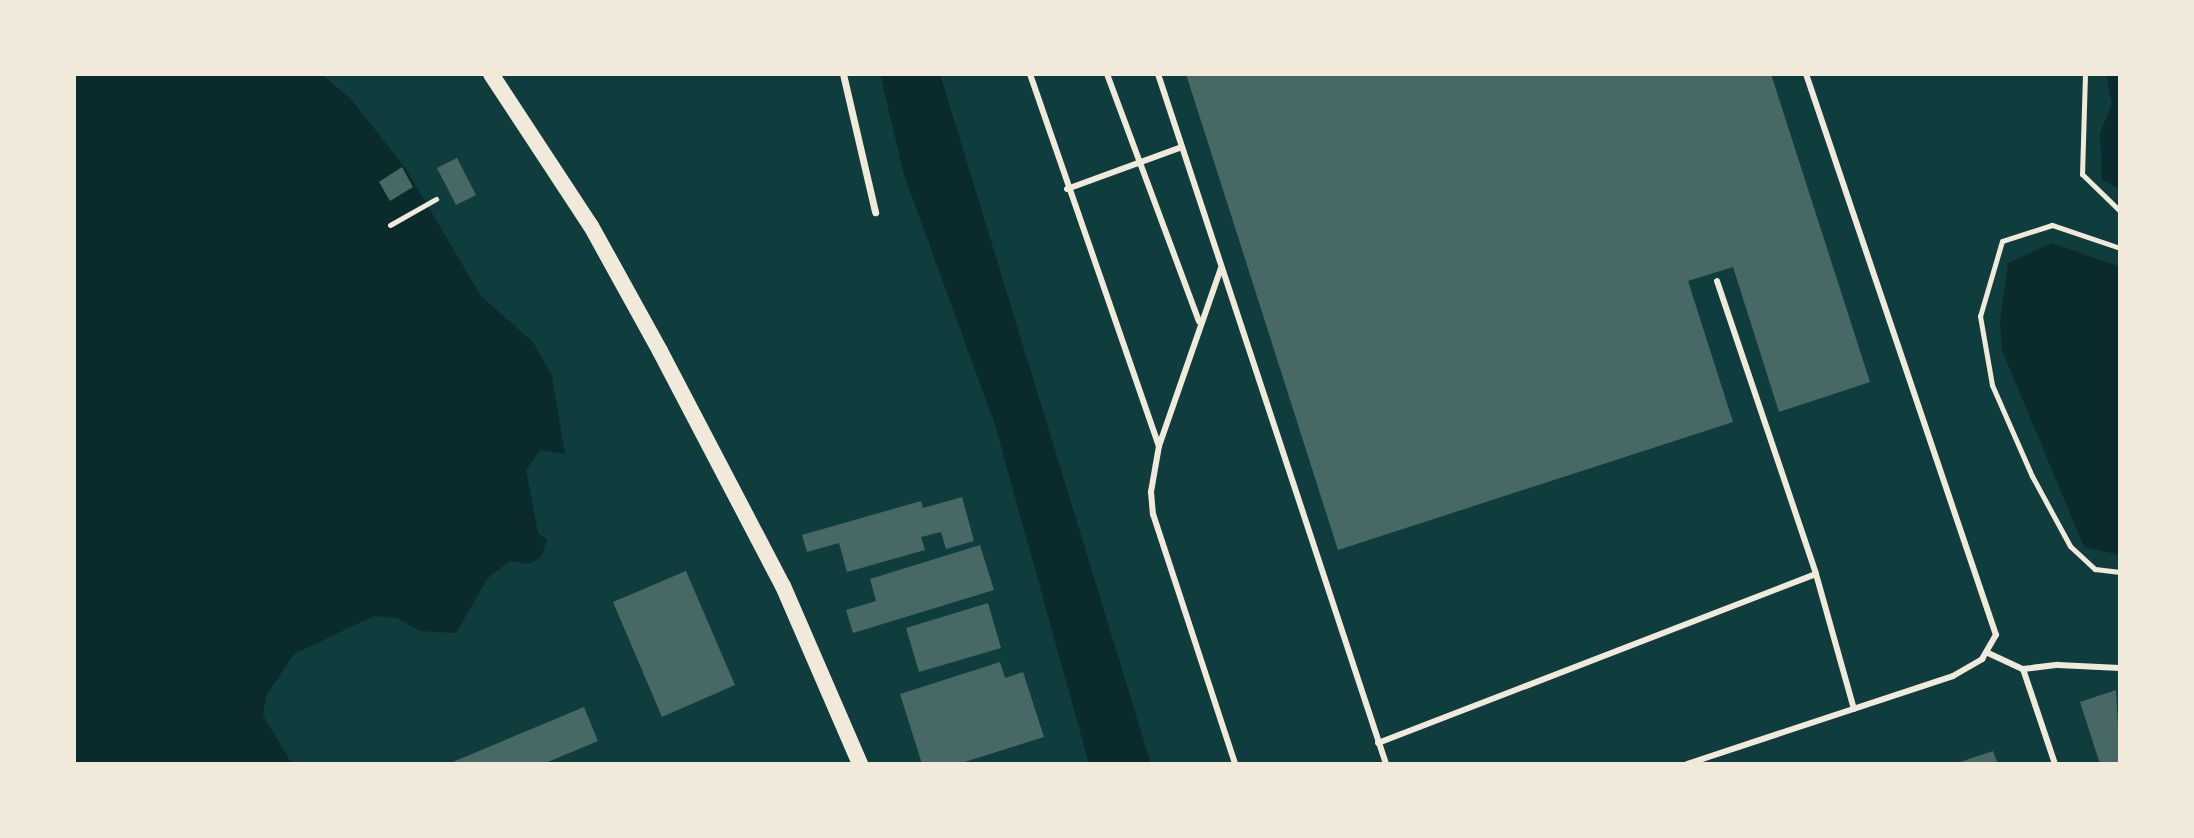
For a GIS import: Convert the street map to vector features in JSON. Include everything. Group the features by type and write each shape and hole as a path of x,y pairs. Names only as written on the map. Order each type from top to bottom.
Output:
{"main road":[{"path":"491,74 591,226 653,338 783,586 860,764"}],"street":[{"path":"843,74 875,212"}],"lane":[{"path":"1030,74 1067,189 1159,446"},
{"path":"1107,74 1137,163 1199,321"},
{"path":"1158,74 1386,764"},
{"path":"1687,764 1953,676 1988,653 1995,641 1995,624 1806,74"},
{"path":"1067,189 1182,147"},
{"path":"1221,268 1199,321 1159,446 1153,514 1235,764"},
{"path":"1717,281 1816,574 1854,709"},
{"path":"1378,743 1816,574"},
{"path":"1988,653 2023,669 2058,665 2120,668"},
{"path":"2023,669 2055,764"}],"path":[{"path":"2085,74 2082,174 2120,211"},
{"path":"390,225 436,199"},
{"path":"2120,248 2052,225 2002,241 1980,316 1992,385 2032,476 2070,546 2095,569 2120,572"}],"water":[{"path":"74,74 321,74 351,99 406,169 481,296 533,342 552,376 565,454 540,450 526,470 538,533 547,540 541,557 529,564 510,561 488,578 456,633 420,631 397,618 374,616 294,654 266,696 263,715 292,764 74,764"},
{"path":"880,74 940,74 1151,764 1089,764 995,425 904,175"},
{"path":"2106,74 2120,74 2120,189 2102,180 2100,133 2112,104"},
{"path":"2052,243 2120,267 2120,555 2084,547 2002,350 2000,321 2008,263"}],"building":[{"path":"1186,74 1771,74 1870,382 1779,412 1733,267 1688,281 1733,422 1338,550"},
{"path":"457,158 476,195 456,205 437,168"},
{"path":"402,167 413,187 390,201 379,182"},
{"path":"962,497 974,541 946,549 941,532 921,537 925,550 847,572 839,543 807,552 802,535 921,501 923,508"},
{"path":"980,545 994,590 853,633 846,610 876,601 870,579"},
{"path":"686,571 735,685 662,717 613,602"},
{"path":"988,603 1001,648 919,672 906,628"},
{"path":"1000,662 1005,678 1023,672 1044,737 958,764 922,764 900,694"},
{"path":"2116,690 2120,764 2100,764 2080,702"},
{"path":"584,707 598,741 543,764 448,764"},
{"path":"1993,751 1998,764 1957,764 1957,763"}]}
